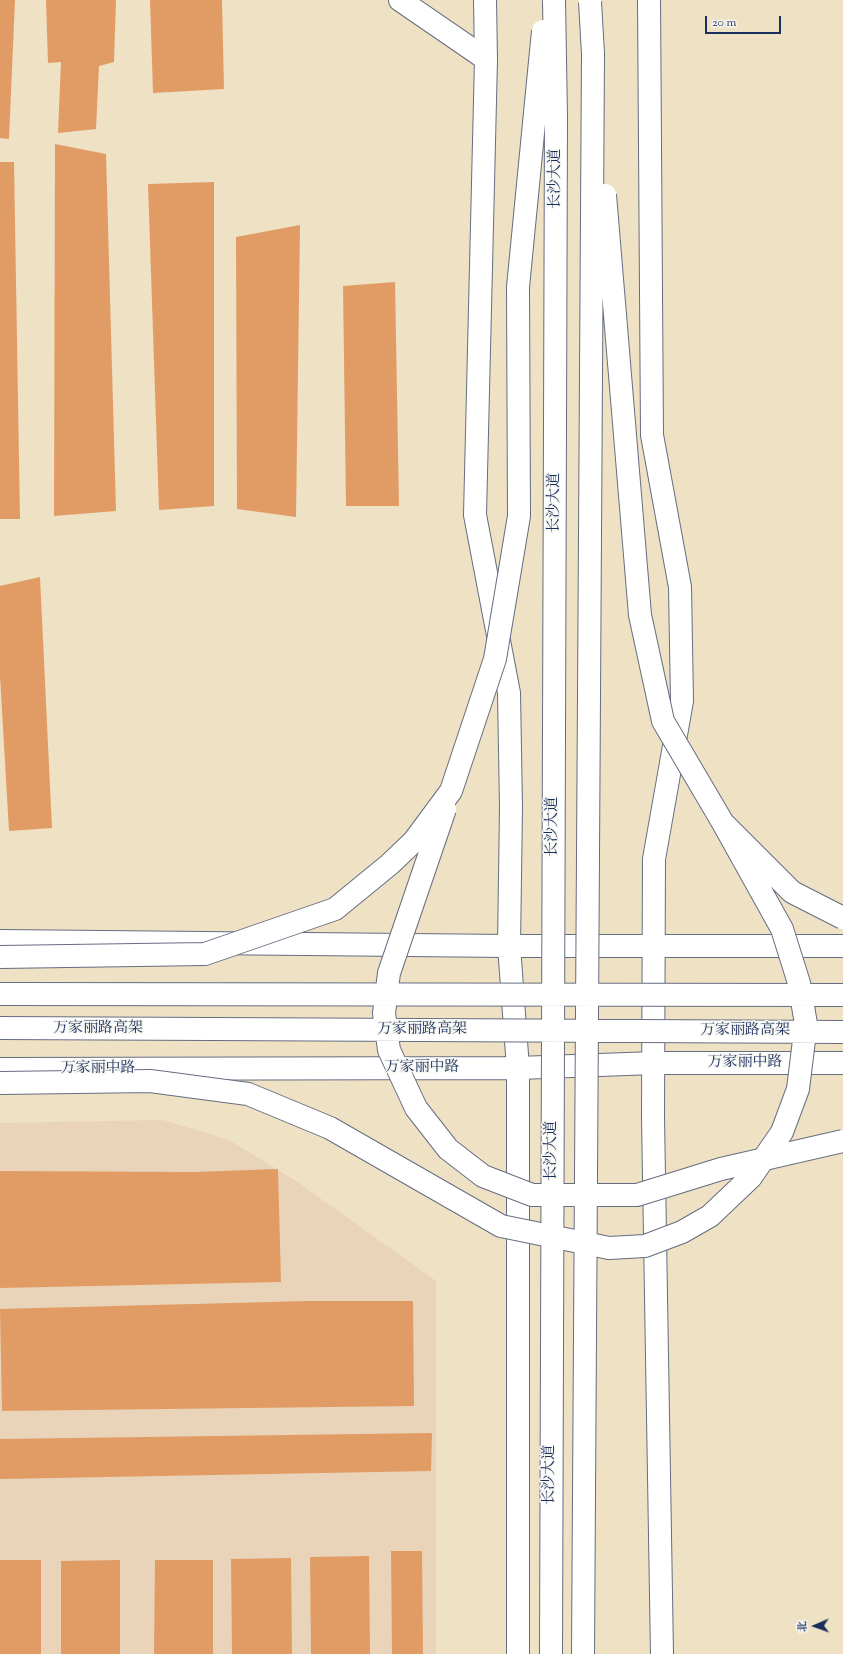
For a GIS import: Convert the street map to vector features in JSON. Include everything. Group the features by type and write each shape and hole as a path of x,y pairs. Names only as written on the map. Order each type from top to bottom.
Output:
{"main road":[{"path":"400,0 486,59"},
{"path":"485,0 486,59 475,515 509,694 511,807 509,946 518,1068 518,1654"},
{"path":"546,0 518,287 519,516 495,659 389,973 384,1013 389,1050 416,1108 448,1149 482,1176 532,1195 636,1195 721,1169 843,1141"},
{"name":"长沙大道","path":"551,1654 556,133 554,0"},
{"path":"649,0 652,435 680,587 682,701 654,859 653,1117 662,1654"},
{"path":"0,1082 150,1080 248,1094 330,1128 501,1226 609,1248 645,1246 682,1232 710,1216 751,1177 782,1132 798,1089 806,1024 799,983 782,928 663,721 640,615 593,54 590,2"},
{"path":"583,1654 593,54"},
{"path":"0,957 205,954 335,909 390,864 414,841 451,791"},
{"path":"723,823 792,892 843,918"},
{"path":"0,941 509,946 843,946"},
{"path":"0,994 843,995"},
{"name":"万家丽路高架","path":"0,1028 843,1032"},
{"name":"万家丽中路","path":"0,1069 518,1068 654,1063 843,1063"}],"shaded area":[{"path":"163,1120 229,1140 296,1181 436,1281 436,1654 0,1654 0,1123"}],"building":[{"path":"0,0 15,0 9,139 0,138"},
{"path":"46,0 116,0 114,62 99,66 96,129 58,133 61,62 48,63"},
{"path":"150,0 222,0 224,89 153,93"},
{"path":"55,144 106,154 116,511 54,516"},
{"path":"0,162 14,162 20,519 0,519"},
{"path":"214,182 214,506 159,510 148,184"},
{"path":"300,225 296,517 237,509 236,237"},
{"path":"395,282 399,506 346,506 343,286"},
{"path":"40,577 52,828 9,831 0,676 0,586"},
{"path":"278,1169 281,1282 0,1288 0,1171 194,1172"},
{"path":"308,1301 413,1301 414,1406 2,1411 0,1309"},
{"path":"432,1433 431,1471 0,1479 0,1439"},
{"path":"391,1551 422,1551 423,1654 392,1654"},
{"path":"369,1556 370,1654 311,1654 310,1557"},
{"path":"291,1558 292,1654 232,1654 231,1559"},
{"path":"0,1560 41,1560 41,1654 0,1654"},
{"path":"120,1560 120,1654 61,1654 61,1561"},
{"path":"155,1560 213,1560 213,1654 154,1654"}]}
